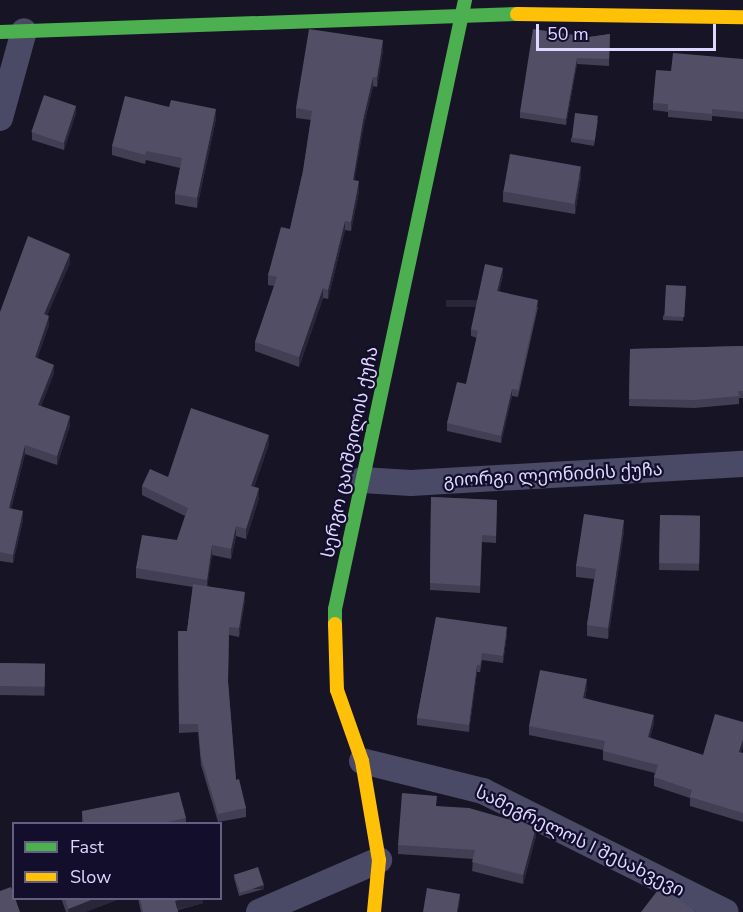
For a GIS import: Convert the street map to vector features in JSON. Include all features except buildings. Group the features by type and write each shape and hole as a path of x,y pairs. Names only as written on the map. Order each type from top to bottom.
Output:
{"street":[{"path":"0,118 12,32 463,6 743,17"},
{"name":"სერგო ცაიშვილის ქუჩა","path":"374,912 379,860 362,761 338,690 335,609 463,6"},
{"name":"გიორგი ლეონიძის ქუჩა","path":"362,480 411,483 743,464"},
{"name":"სამეგრელოს I შესახვევი","path":"362,761 483,791 726,912"},
{"path":"259,912 379,860"}],"traffic: fast":[{"path":"335,624 335,609 465,0"},
{"path":"0,32 517,14"}],"traffic: slow":[{"path":"517,14 743,17"},
{"path":"335,624 337,690 362,761 379,860 374,912"}]}
